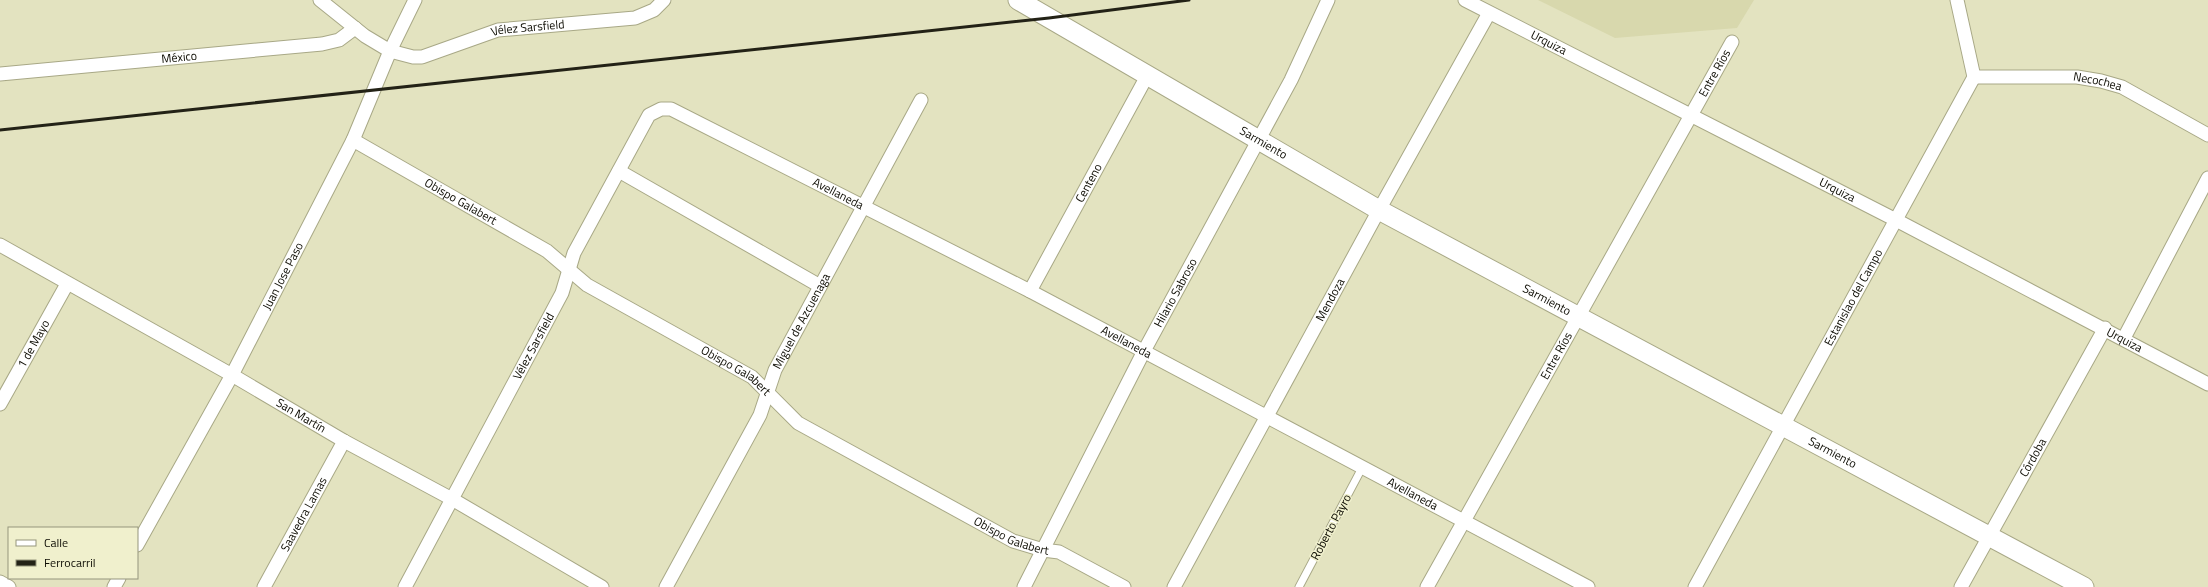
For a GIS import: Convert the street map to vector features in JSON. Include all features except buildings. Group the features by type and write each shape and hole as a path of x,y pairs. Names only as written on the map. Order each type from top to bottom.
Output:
{"street":[{"path":"320,0 339,13 355,28 390,51"},
{"name":"Juan Jose Paso","path":"138,543 232,374 353,140 390,51 415,0"},
{"name":"Vélez Sarsfield","path":"390,51 422,57 498,30 635,18 654,10 664,0"},
{"name":"Sarmiento","path":"1018,0 1379,210 2084,587"},
{"name":"Hilario Sabroso","path":"1024,587 1144,351 1291,80 1328,0"},
{"name":"Urquiza","path":"1465,0 1896,220 2124,338 2208,384"},
{"path":"1957,0 1974,77"},
{"name":"Mendoza","path":"1174,587 1379,210 1489,13"},
{"name":"México","path":"0,74 322,44 339,40 355,28"},
{"name":"Entre Ríos","path":"1427,587 1732,42"},
{"name":"Centeno","path":"1030,291 1147,76"},
{"name":"Necochea","path":"1974,77 2077,77 2101,81 2122,87 2208,135"},
{"name":"Estanislao del Campo","path":"1695,587 1974,77"},
{"name":"Miguel de Azcuenaga","path":"666,587 760,415 775,370 921,100"},
{"name":"Vélez Sarsfield","path":"404,587 562,293 574,253 649,115 661,109"},
{"name":"Avellaneda","path":"661,109 671,109 1030,291 1464,519 1588,587"},
{"name":"Obispo Galabert","path":"353,140 547,252 587,285 752,377 798,423 1013,541 1043,550 1059,552 1124,587"},
{"path":"619,171 820,286"},
{"path":"2124,338 2208,178"},
{"name":"San Martín","path":"0,245 67,284 232,374 344,441 452,499 596,586"},
{"name":"1 de Mayo","path":"0,404 67,284"},
{"name":"Córdoba","path":"1961,587 2104,328"},
{"name":"Saavedra Lamas","path":"264,587 344,441"},
{"path":"0,582 9,587"}],"lane":[{"name":"Roberto Payro","path":"1299,587 1363,466"}],"shaded area":[{"path":"1538,0 1754,0 1737,28 1615,38"}],"railway":[{"path":"0,130 1049,18 1189,0"}]}
